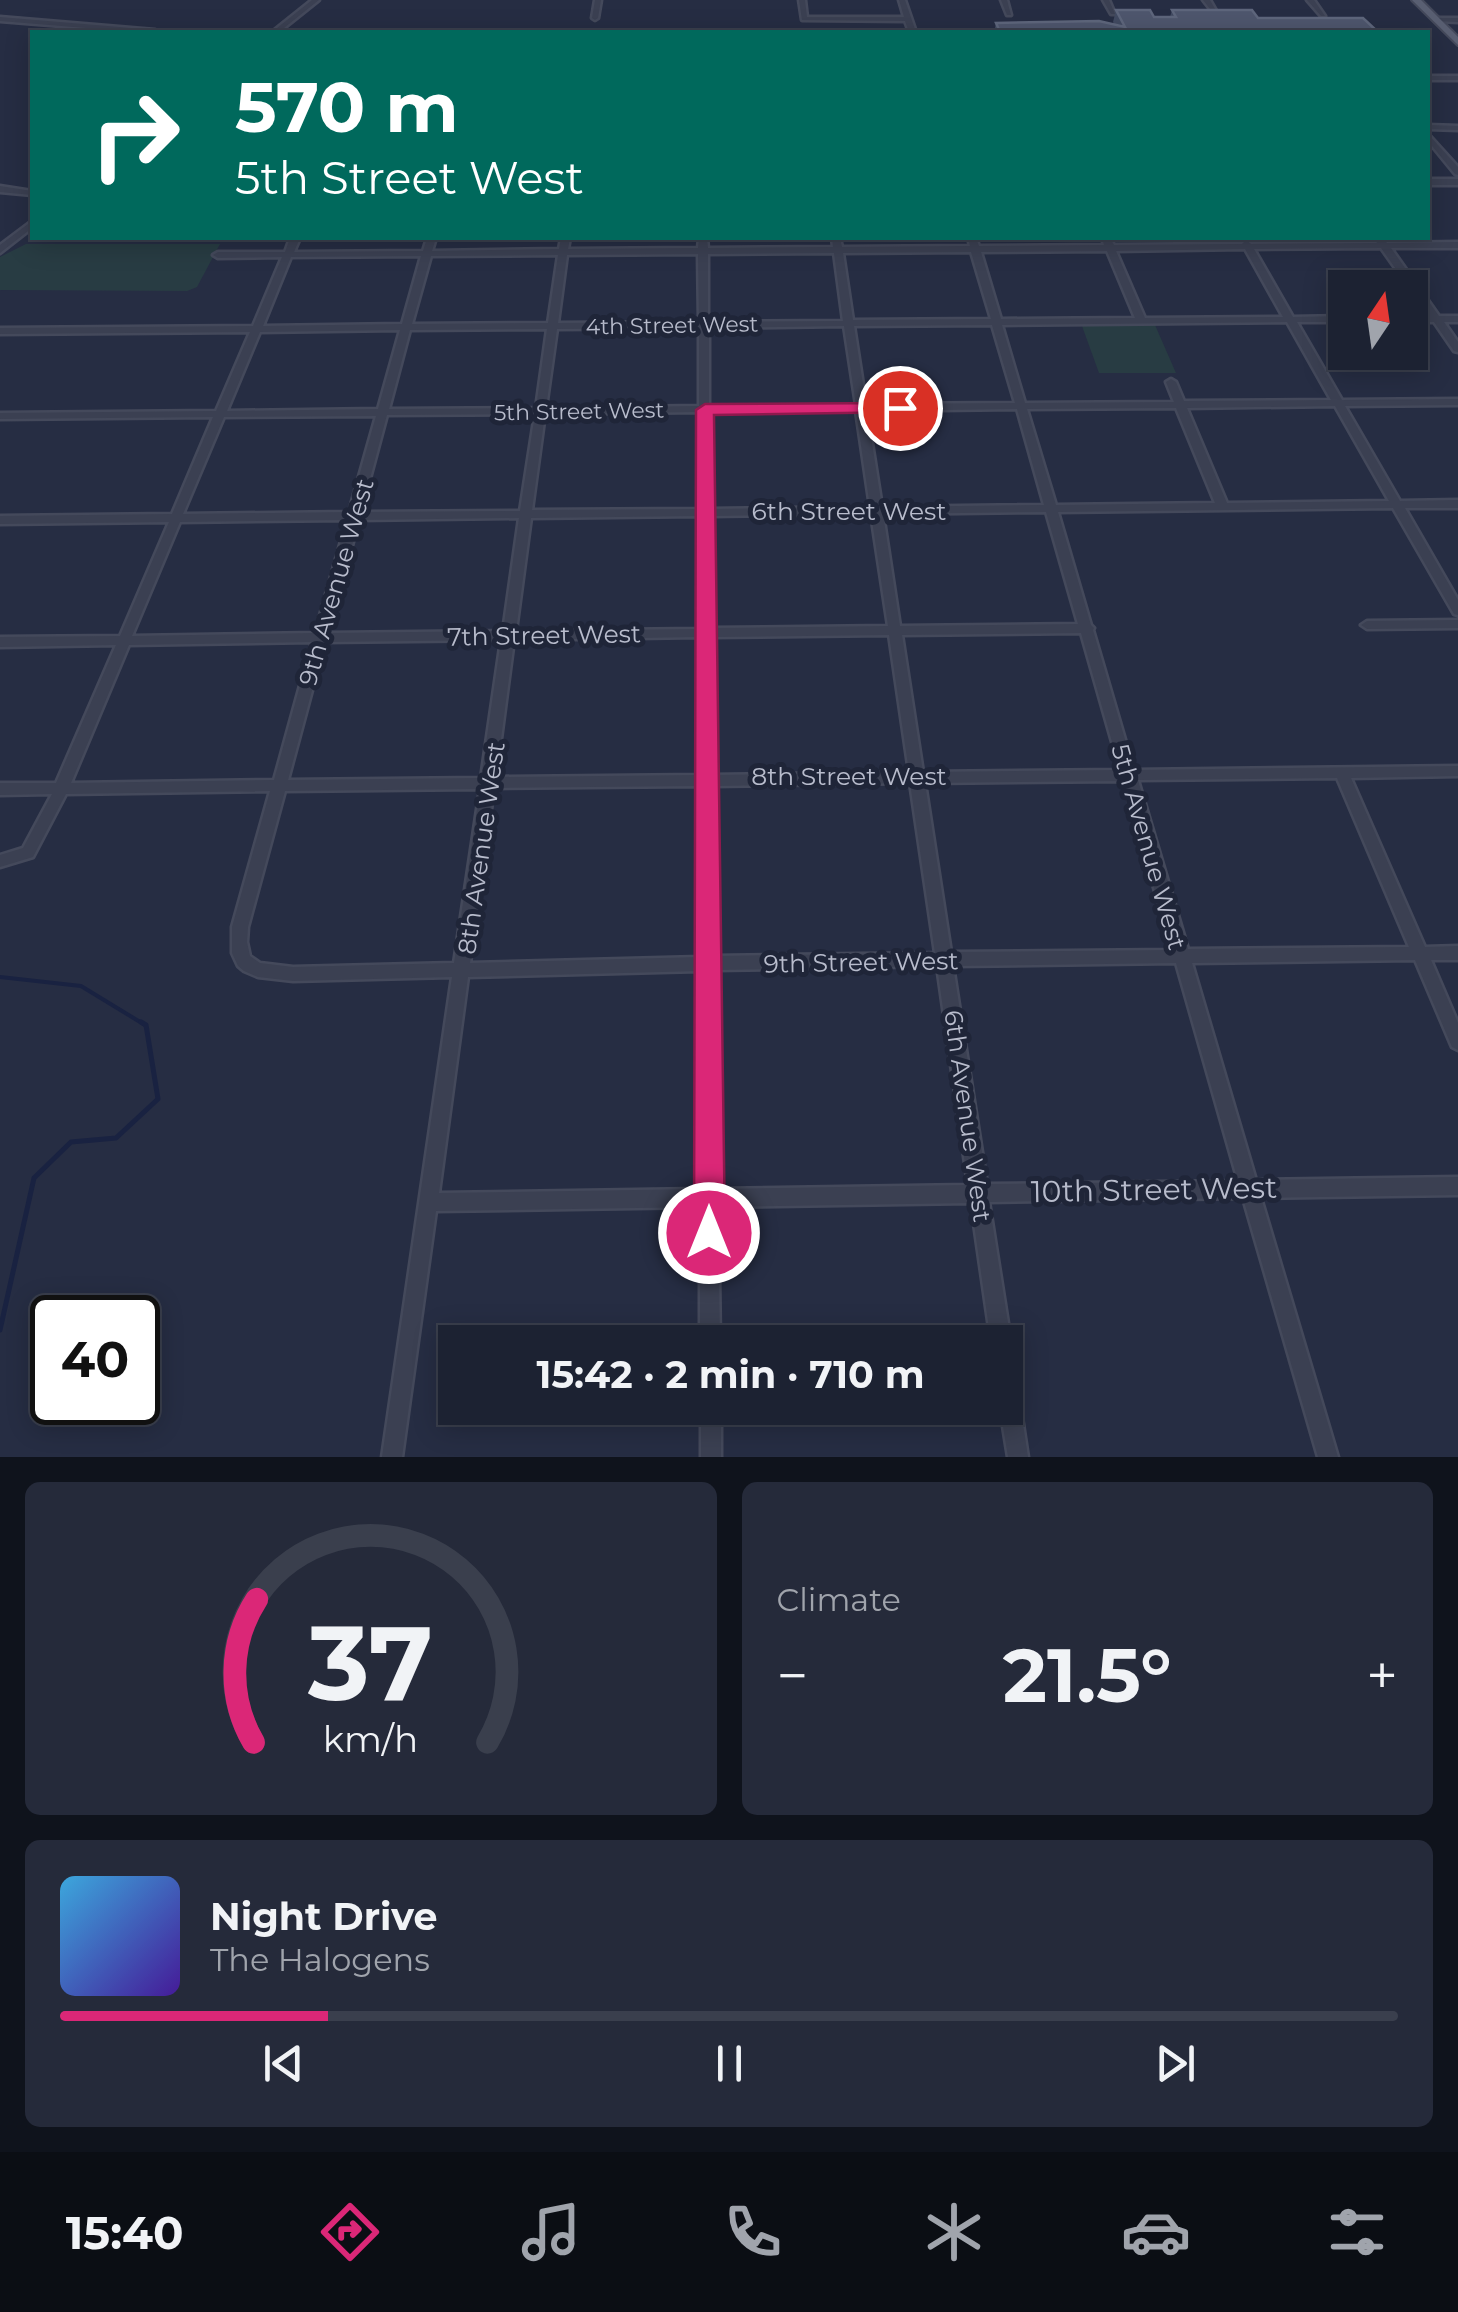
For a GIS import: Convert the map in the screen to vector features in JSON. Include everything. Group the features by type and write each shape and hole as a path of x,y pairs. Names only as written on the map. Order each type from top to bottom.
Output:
{"main road":[{"path":"1416,0 1458,42"}],"street":[{"path":"277,30 316,0"},
{"path":"596,18 598,0"},
{"path":"802,0 804,19 908,18"},
{"path":"902,0 911,30"},
{"path":"1004,0 1010,14"},
{"path":"1106,0 1113,13"},
{"path":"1206,0 1216,13"},
{"path":"1310,0 1323,15"},
{"path":"0,19 131,30"},
{"path":"1437,20 1458,20"},
{"path":"1430,78 1458,78"},
{"path":"1430,127 1458,128"},
{"path":"1430,138 1458,172"},
{"path":"1430,182 1458,182"},
{"path":"0,189 30,193"},
{"path":"0,250 30,226"},
{"path":"0,861 22,857 38,840 295,240"},
{"name":"9th Avenue West","path":"240,927 430,240"},
{"path":"1245,242 1458,610"},
{"path":"1381,242 1458,349"},
{"name":"5th Avenue West","path":"974,243 1328,1457"},
{"path":"1108,243 1141,321"},
{"path":"704,244 710,1325"},
{"name":"6th Avenue West","path":"837,244 998,1325"},
{"path":"218,255 426,254 564,245 1458,245"},
{"name":"8th Avenue West","path":"392,1457 464,972 564,245"},
{"path":"1428,319 1458,318"},
{"name":"4th Street West","path":"0,331 1328,320"},
{"path":"1170,382 1223,508"},
{"name":"5th Street West","path":"0,416 1458,402"},
{"name":"6th Street West","path":"0,520 1458,504"},
{"path":"1366,625 1458,624"},
{"name":"7th Street West","path":"0,642 1088,628"},
{"name":"8th Street West","path":"0,789 282,782 1458,771"},
{"path":"1342,774 1458,1042"},
{"name":"9th Street West","path":"240,927 237,950 246,965 260,972 464,972 710,964 1458,953"},
{"name":"10th Street West","path":"431,1202 1458,1186"},
{"path":"711,1425 711,1457"},
{"path":"1013,1425 1018,1457"}],"shaded area":[{"path":"26,244 220,244 197,287 187,291 0,290 0,257"},
{"path":"1155,325 1176,373 1099,373 1082,326"}],"building":[{"path":"1116,10 1150,10 1154,17 1176,17 1172,10 1252,10 1258,18 1363,18 1376,30 999,30 996,23 1099,21 1125,27"}],"waterway":[{"path":"0,977 81,986 145,1025"},
{"path":"0,1330 34,1178 71,1142 116,1138 158,1099 146,1025 141,1022"}],"route":[{"path":"709,1233 705,410 900,408"}]}
